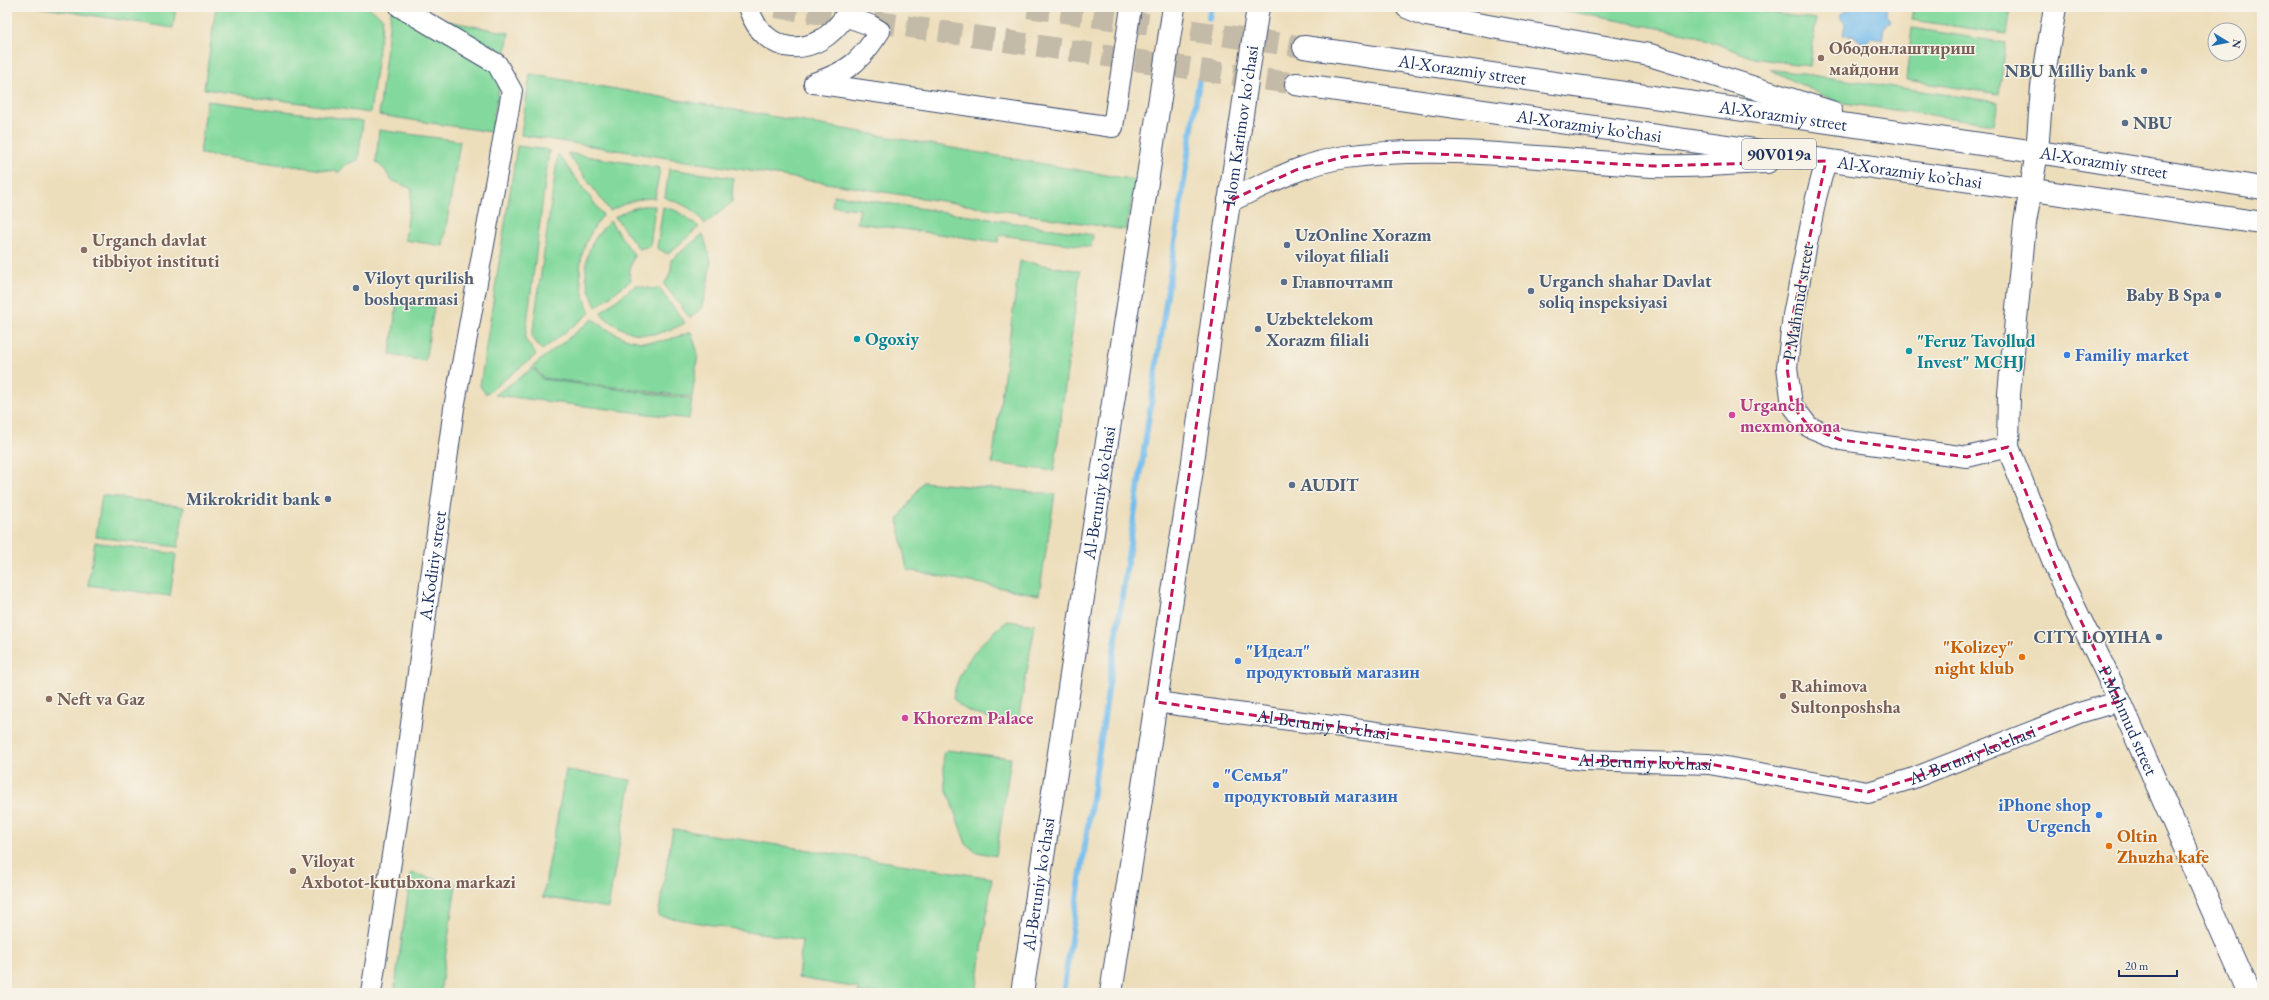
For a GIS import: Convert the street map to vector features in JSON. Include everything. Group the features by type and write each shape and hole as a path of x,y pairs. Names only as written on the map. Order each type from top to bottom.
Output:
{"main road":[{"name":"Al-Beruniy ko’chasi","path":"1022,993 1076,628 1141,231 1174,7"},
{"name":"Islom Karimov ko'chasi","path":"1156,702 1191,476 1229,201 1258,7"},
{"path":"1407,7 1426,15 1650,55 1892,131"},
{"name":"P.Mahmud street","path":"2054,7 2042,87 2037,152 2026,223 2009,394 2008,447 2061,580 2120,701 2249,993"},
{"name":"Al-Xorazmiy street","path":"1304,47 2037,152 2262,188"},
{"name":"Al-Xorazmiy ko’chasi","path":"1296,84 2262,223"},
{"path":"1229,201 1296,170 1343,157 1402,152 1465,153 1654,166 1826,161"},
{"path":"1111,993 1156,702"}],"street":[{"name":"A.Kodiriy street","path":"371,993 404,775 449,439 502,139 512,91 497,64 400,7"},
{"path":"748,7 752,20 762,33 775,42 791,47 807,46 823,41 836,30 845,16 870,25 880,32 864,56 841,74 814,83 1113,126 1131,7"},
{"name":"P.Mahmud street","path":"1826,161 1816,198 1793,315 1787,367 1792,405 1809,427 1841,440 1967,457 2008,447"},
{"name":"Al-Beruniy ko’chasi","path":"1156,702 1584,760 1708,764 1868,792 1911,779 2079,713 2120,701"}],"highlighted area":[{"path":"1402,152 1654,166 1826,161 1793,315 1787,367 1792,405 1809,427 1841,440 1967,457 2008,447 2061,580 2120,701 2079,713 1911,779 1868,792 1709,764 1584,760 1156,702 1229,201 1296,170 1343,157"}],"green space":[{"path":"38,7 176,7 173,28"},
{"path":"216,7 368,7 383,18 370,113 204,89"},
{"path":"1546,7 1726,7 1816,19 1810,66 1753,58 1695,35"},
{"path":"1914,7 2011,7 2007,34 1912,20"},
{"path":"391,10 509,33 491,132 379,115"},
{"path":"1912,28 2006,43 1999,94 1906,80"},
{"path":"1769,69 1998,102 1994,124 1837,102"},
{"path":"530,74 1135,180 1126,230 521,135"},
{"path":"207,101 363,121 358,160 347,164 339,172 200,154"},
{"path":"379,130 460,141 443,246 405,240 412,189 391,180 385,170 376,162"},
{"path":"517,146 549,150 525,339 536,355 486,394 480,386"},
{"path":"567,153 660,168 655,198 631,202 610,211"},
{"path":"558,154 603,215 594,227 588,239 583,250 581,262 580,274 582,286 590,313 542,350 532,337"},
{"path":"669,169 733,178 732,202 705,224 697,214 688,207 665,198"},
{"path":"834,195 1093,235 1091,247 1000,235 998,242 857,223 860,209 832,206"},
{"path":"642,206 655,206 650,246 639,249 615,217 628,210"},
{"path":"663,207 677,211 699,227 668,254 657,248"},
{"path":"610,221 634,255 629,273 631,280 596,307 588,283 586,261 594,241"},
{"path":"703,234 711,261 706,292 701,309 690,318 664,284 670,273 671,260"},
{"path":"1020,261 1080,271 1054,471 992,463"},
{"path":"636,285 651,289 659,288 685,323 673,329 662,332 641,334 621,328 610,322 600,313"},
{"path":"397,301 434,307 425,361 390,355"},
{"path":"593,319 617,335 640,342 663,341 691,332 698,354 692,397 543,378 533,366"},
{"path":"533,368 542,379 692,399 689,419 495,395"},
{"path":"923,482 1055,494 1039,595 907,570 898,520"},
{"path":"102,495 184,507 178,547 96,537"},
{"path":"95,542 176,554 170,596 88,585"},
{"path":"1008,621 1035,625 1018,722 982,716 966,710 953,698 960,675 973,654 989,636"},
{"path":"947,750 1011,758 996,856 977,852 966,844 945,785 943,754"},
{"path":"566,770 631,780 608,908 543,897"},
{"path":"673,829 992,878 976,993 858,993 858,988 798,978 802,940 658,916"},
{"path":"411,873 456,884 440,993 394,993"}],"water":[{"path":"1849,7 1887,7 1886,15 1891,22 1884,27 1882,40 1871,38 1862,45 1856,37 1843,35 1845,24 1839,15 1848,10"}],"waterway":[{"path":"1209,18 1211,7"},
{"path":"1063,993 1199,81"}],"tunnel":[{"path":"776,7 1296,84"},
{"path":"1028,7 1304,47"}],"place":[{"name":"Ободонлаштириш майдони","path":"1821,58"},
{"name":"NBU Milliy bank","path":"2144,71"},
{"name":"NBU","path":"2125,123"},
{"name":"UzOnline Xorazm viloyat filiali","path":"1287,245"},
{"name":"Urganch davlat tibbiyot instituti","path":"84,250"},
{"name":"Главпочтамп","path":"1284,282"},
{"name":"Viloyt qurilish boshqarmasi","path":"356,288"},
{"name":"Urganch shahar Davlat soliq inspeksiyasi","path":"1531,291"},
{"name":"Baby B Spa","path":"2218,295"},
{"name":"Uzbektelekom Xorazm filiali","path":"1258,329"},
{"name":"Ogoxiy","path":"857,339"},
{"name":"\"Feruz Tavollud Invest\" MCHJ","path":"1909,351"},
{"name":"Familiy market","path":"2067,355"},
{"name":"Urganch mexmonxona","path":"1732,415"},
{"name":"AUDIT","path":"1292,485"},
{"name":"Mikrokridit bank","path":"328,499"},
{"name":"CITY LOYIHA","path":"2159,637"},
{"name":"\"Kolizey\" night klub","path":"2022,657"},
{"name":"\"Идеал\" продуктовый магазин","path":"1238,661"},
{"name":"Rahimova Sultonposhsha","path":"1783,696"},
{"name":"Neft va Gaz","path":"49,699"},
{"name":"Khorezm Palace","path":"905,718"},
{"name":"\"Семья\" продуктовый магазин","path":"1216,785"},
{"name":"iPhone shop Urgench","path":"2099,815"},
{"name":"Oltin Zhuzha kafe","path":"2109,846"},
{"name":"Viloyat Axbotot-kutubxona markazi","path":"293,871"}]}
